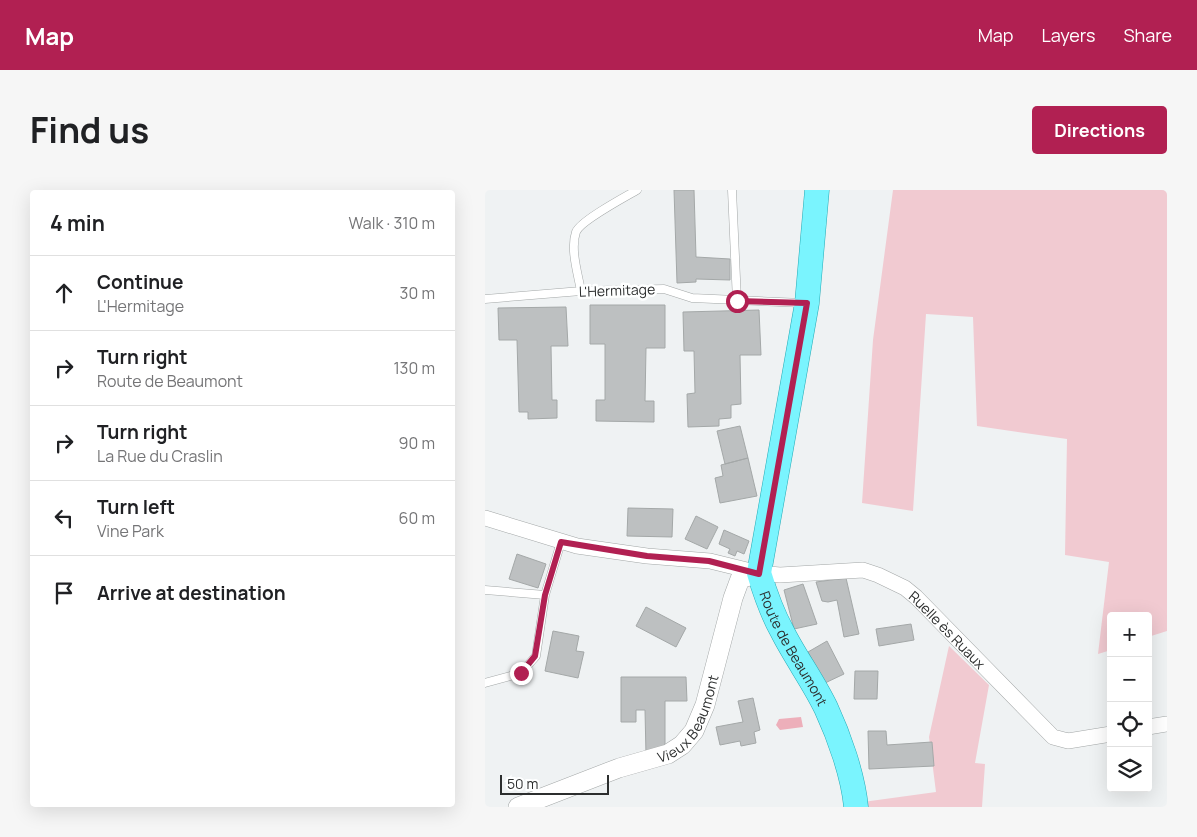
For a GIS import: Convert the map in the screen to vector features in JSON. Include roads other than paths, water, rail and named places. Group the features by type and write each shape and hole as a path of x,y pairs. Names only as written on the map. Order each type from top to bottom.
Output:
{"main road":[{"name":"Route de Beaumont","path":"817,190 807,303 759,574 781,630 826,707 841,748 855,796 856,807"}],"street":[{"name":"Ruelle ès Ruaux","path":"485,518 561,542 647,556 709,561 759,574 780,575 863,570 878,575 905,588 916,597 1053,738 1068,741 1107,735"},
{"name":"Vieux Beaumont","path":"518,807 619,768 668,754 682,745 694,732 705,705 740,578 759,574"},
{"path":"1152,726 1167,724"}],"lane":[{"path":"581,291 574,249 576,231 583,223 637,190"},
{"path":"732,190 737,301"},
{"name":"L'Hermitage","path":"485,299 581,291 664,289 692,298 807,303"},
{"path":"485,683 521,673 535,656 545,595 561,542"},
{"path":"485,590 545,595"}]}
